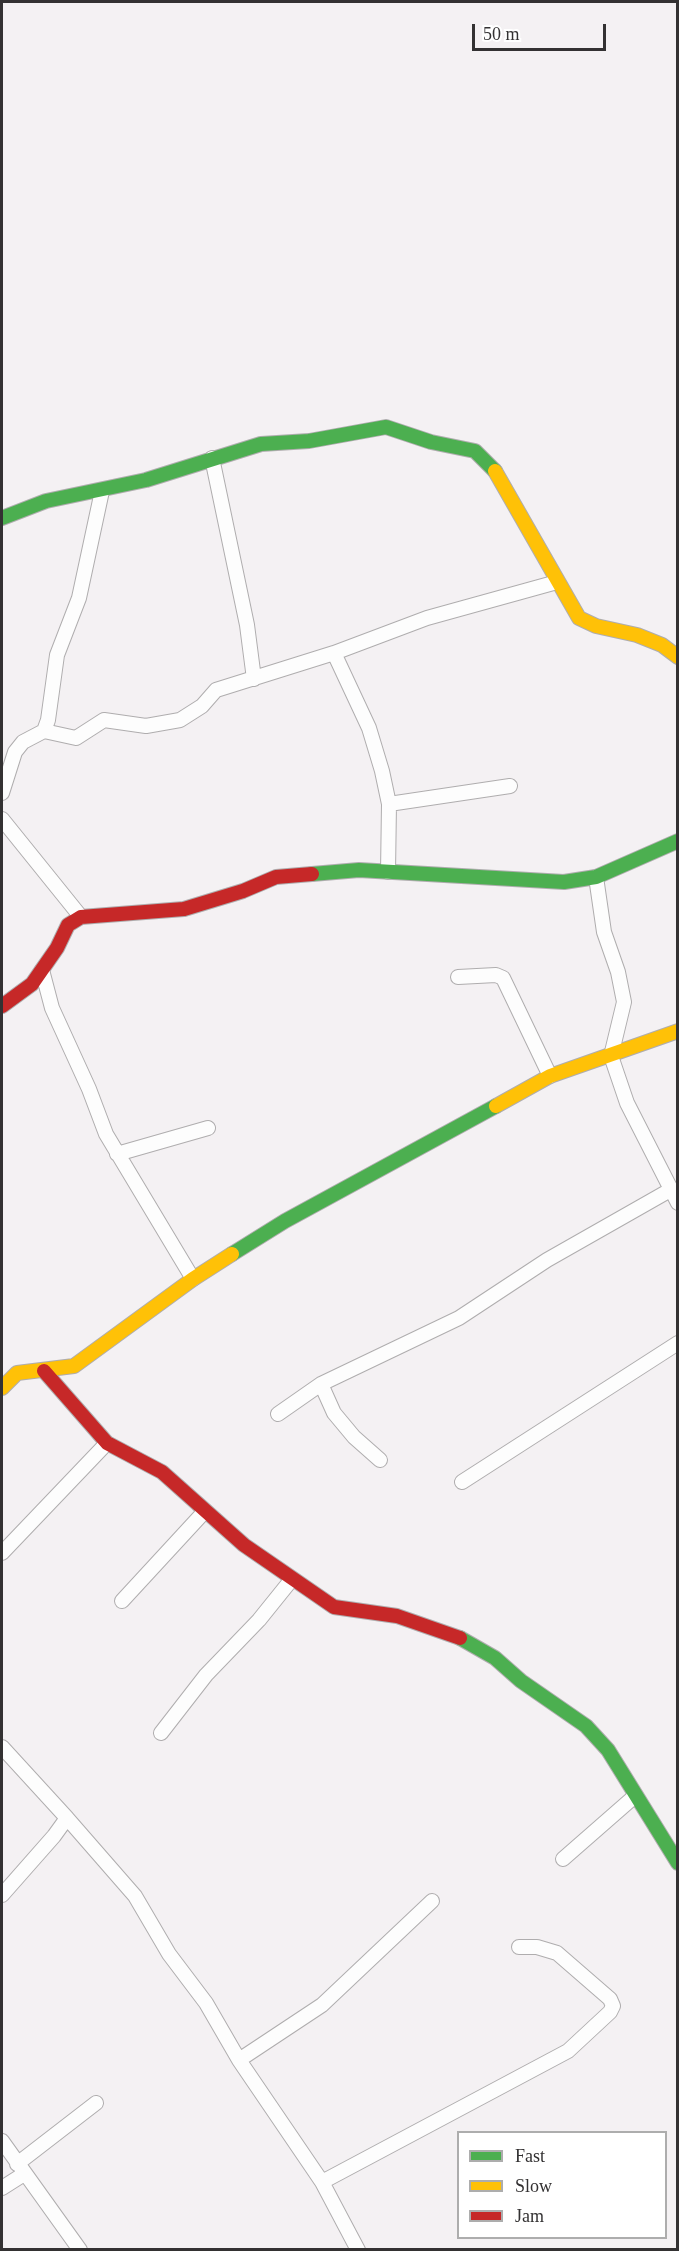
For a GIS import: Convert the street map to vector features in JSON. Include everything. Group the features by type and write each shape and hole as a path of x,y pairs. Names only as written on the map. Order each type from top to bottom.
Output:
{"street":[{"path":"2,519 46,501 102,491 261,444 309,441 387,427 431,442 475,452 497,474 579,618 596,626 638,634 662,645 678,657"},
{"path":"212,458 247,625 254,679"},
{"path":"44,731 57,655 79,598 102,491"},
{"path":"2,793 15,752 23,742 44,731 76,738 104,720 146,726 180,720 202,706 216,690 334,653 427,618 557,582"},
{"path":"334,653 369,728 389,804 388,872"},
{"path":"389,804 510,786"},
{"path":"2,819 81,917"},
{"path":"2,1006 32,984 68,925 81,917 184,909 243,891 276,877 360,870 564,882 596,877 621,868 678,841"},
{"path":"596,877 604,932 618,972 624,1002 610,1056 627,1103 678,1203"},
{"path":"42,970 52,1008 89,1089 106,1134 193,1279"},
{"path":"458,977 496,975 503,978 550,1076"},
{"path":"2,1388 17,1373 74,1366 193,1279 285,1221 550,1076 678,1030"},
{"path":"117,1154 208,1128"},
{"path":"278,1414 321,1384 459,1318 547,1260 672,1189"},
{"path":"462,1482 678,1343"},
{"path":"44,1371 107,1443 162,1472 244,1545 292,1579 334,1606 397,1616 459,1638 495,1658 521,1681 586,1726 608,1750 678,1863"},
{"path":"321,1384 334,1413 354,1437 380,1460"},
{"path":"2,1553 107,1443"},
{"path":"122,1601 205,1511"},
{"path":"161,1733 206,1676 259,1620 292,1579"},
{"path":"2,1747 135,1896 169,1954 206,2003 239,2060 322,2182 358,2250"},
{"path":"563,1859 635,1796"},
{"path":"2,1895 67,1818"},
{"path":"239,2060 322,2005 432,1901"},
{"path":"322,2182 568,2051 610,2012 613,2006 610,1999 557,1953 537,1947 519,1947"},
{"path":"2,2188 96,2103"},
{"path":"2,2141 80,2250"}],"traffic: fast":[{"path":"2,518 46,501 146,480 261,444 309,441 386,427 431,442 475,451 495,471"},
{"path":"312,874 359,870 564,882 596,877 678,841"},
{"path":"232,1254 285,1221 496,1106"},
{"path":"460,1638 495,1658 521,1681 586,1726 608,1750 678,1863"}],"traffic: slow":[{"path":"495,471 579,618 596,626 637,635 662,645 678,657"},
{"path":"496,1106 550,1076 678,1031"},
{"path":"2,1388 17,1373 74,1366 193,1279 232,1254"}],"traffic: jam":[{"path":"2,1006 32,984 57,948 68,925 81,917 184,909 243,891 276,877 312,874"},
{"path":"44,1371 107,1443 162,1472 244,1545 334,1607 397,1616 460,1638"}]}
